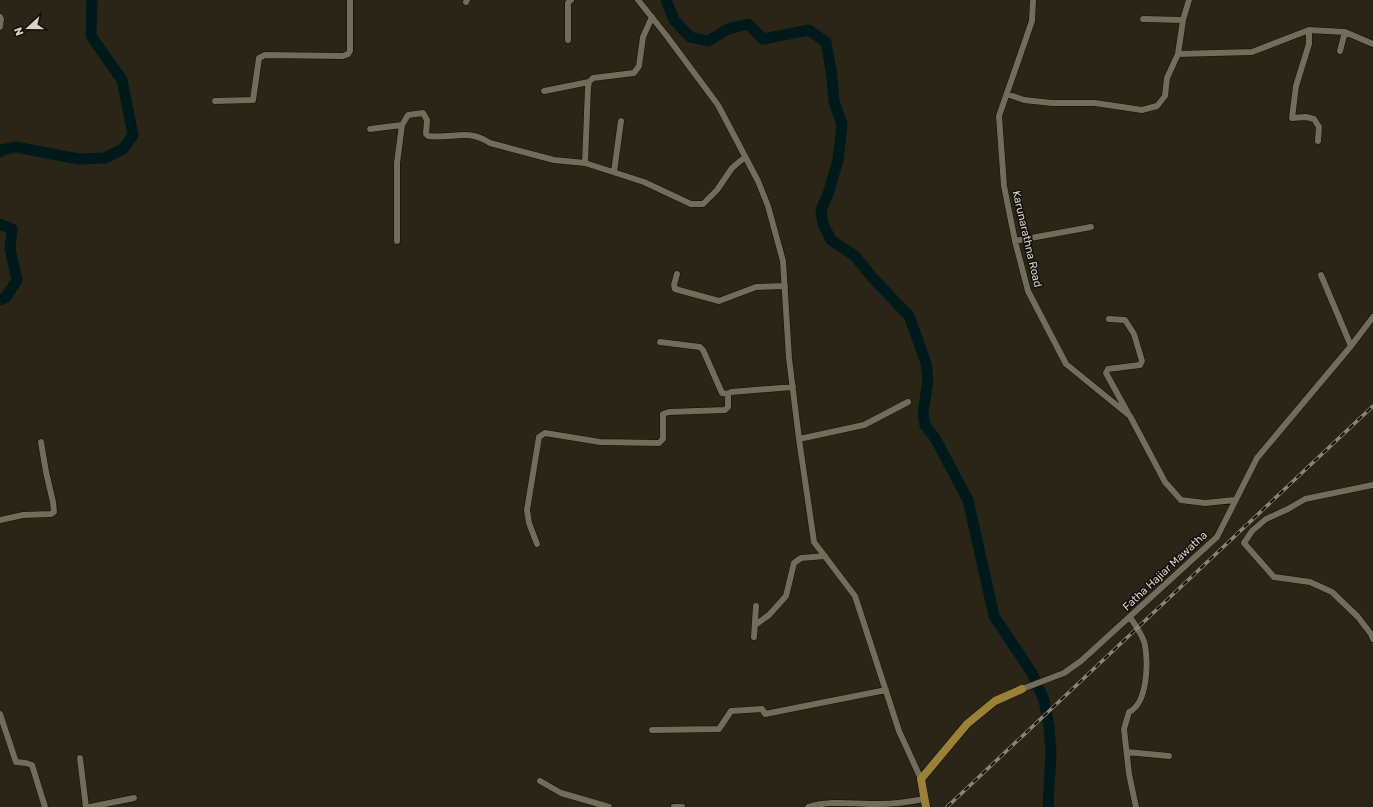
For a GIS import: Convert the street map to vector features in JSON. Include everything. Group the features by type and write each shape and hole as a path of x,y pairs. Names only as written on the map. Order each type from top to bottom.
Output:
{"main road":[{"path":"925,803 921,779 967,724 995,701 1022,689"}],"street":[{"path":"215,101 253,100 259,58 265,55 343,56 348,54 350,51 350,0"},
{"path":"568,40 568,3 571,0"},
{"path":"638,0 718,105 758,181 768,206 783,262 789,358 814,542 856,596 900,731 921,779"},
{"name":"Karunarathna Road","path":"1033,0 1032,21 1000,116 1004,186 1015,241 1028,292 1066,364 1130,416 1165,482 1181,500 1205,503 1235,500"},
{"path":"1007,94 1024,100 1052,103 1095,103 1142,110 1157,106 1165,96 1168,78 1178,54 1183,20 1189,0"},
{"path":"0,17 0,27"},
{"path":"585,163 588,88 590,82 593,78 634,73 637,70 639,66 643,37 652,17"},
{"path":"1143,19 1183,20"},
{"path":"1178,54 1252,52 1308,30 1345,32 1373,44"},
{"path":"1308,30 1309,44 1296,86 1292,118 1306,117 1314,119 1319,127 1318,141"},
{"path":"1340,51 1345,32"},
{"path":"544,91 590,82"},
{"path":"397,241 397,163 402,125 408,115 422,113 427,120 426,134 428,136 470,134 482,137 490,143 554,160 585,163 644,182 691,204 703,204 717,190 732,168 745,157"},
{"path":"614,172 621,121"},
{"path":"370,129 402,125"},
{"path":"1015,241 1091,227"},
{"path":"677,274 674,285 675,289 719,301 756,286 785,286"},
{"path":"1321,275 1351,346"},
{"name":"Fatha Hajiar Mawatha","path":"1022,689 1064,673 1081,661 1216,537 1257,458 1351,346 1373,317"},
{"path":"1108,319 1125,320 1134,334 1142,361 1140,365 1108,369 1106,373 1130,416"},
{"path":"660,342 700,347 703,350 722,393 728,394 730,392 793,387"},
{"path":"537,544 529,523 527,510 539,437 545,434 600,442 659,443 663,439 663,414 669,412 724,410 728,407 728,394"},
{"path":"799,439 864,425 908,402"},
{"path":"0,520 23,515 51,514 54,512 41,442"},
{"path":"1373,485 1305,499 1266,519 1252,530 1244,543 1274,577 1310,582 1332,592 1358,617 1373,639"},
{"path":"755,625 769,616 786,596 794,563 801,558 825,556"},
{"path":"754,637 756,606"},
{"path":"1130,617 1145,644 1146,667 1144,691 1139,703 1133,710 1128,712 1124,729 1129,774 1136,807"},
{"path":"652,730 718,729 731,711 762,708 765,714 886,690"},
{"path":"0,714 16,762 26,762 32,765 45,807"},
{"path":"1127,752 1169,756"},
{"path":"80,758 86,807"},
{"path":"540,781 561,793 609,807"},
{"path":"90,807 134,798"},
{"path":"808,807 819,804 846,802 879,804 904,802 925,803"},
{"path":"674,807 682,807"}],"waterway":[{"path":"0,152 1,150 16,147 78,159 105,158 123,149 133,135 122,80 91,36 92,0"},
{"path":"666,0 674,20 690,37 708,41 728,29 748,24 763,39 809,30 826,42 832,76 834,102 842,124 838,160 828,194 821,210 823,224 831,240 855,256 872,277 909,316 926,363 928,380 923,413 925,425 935,438 968,500 994,616 1032,673 1044,700 1049,726 1051,753 1048,807"},
{"path":"0,224 12,229 10,249 17,280 6,297 0,300"}],"railway":[{"path":"947,807 1373,406"}]}
